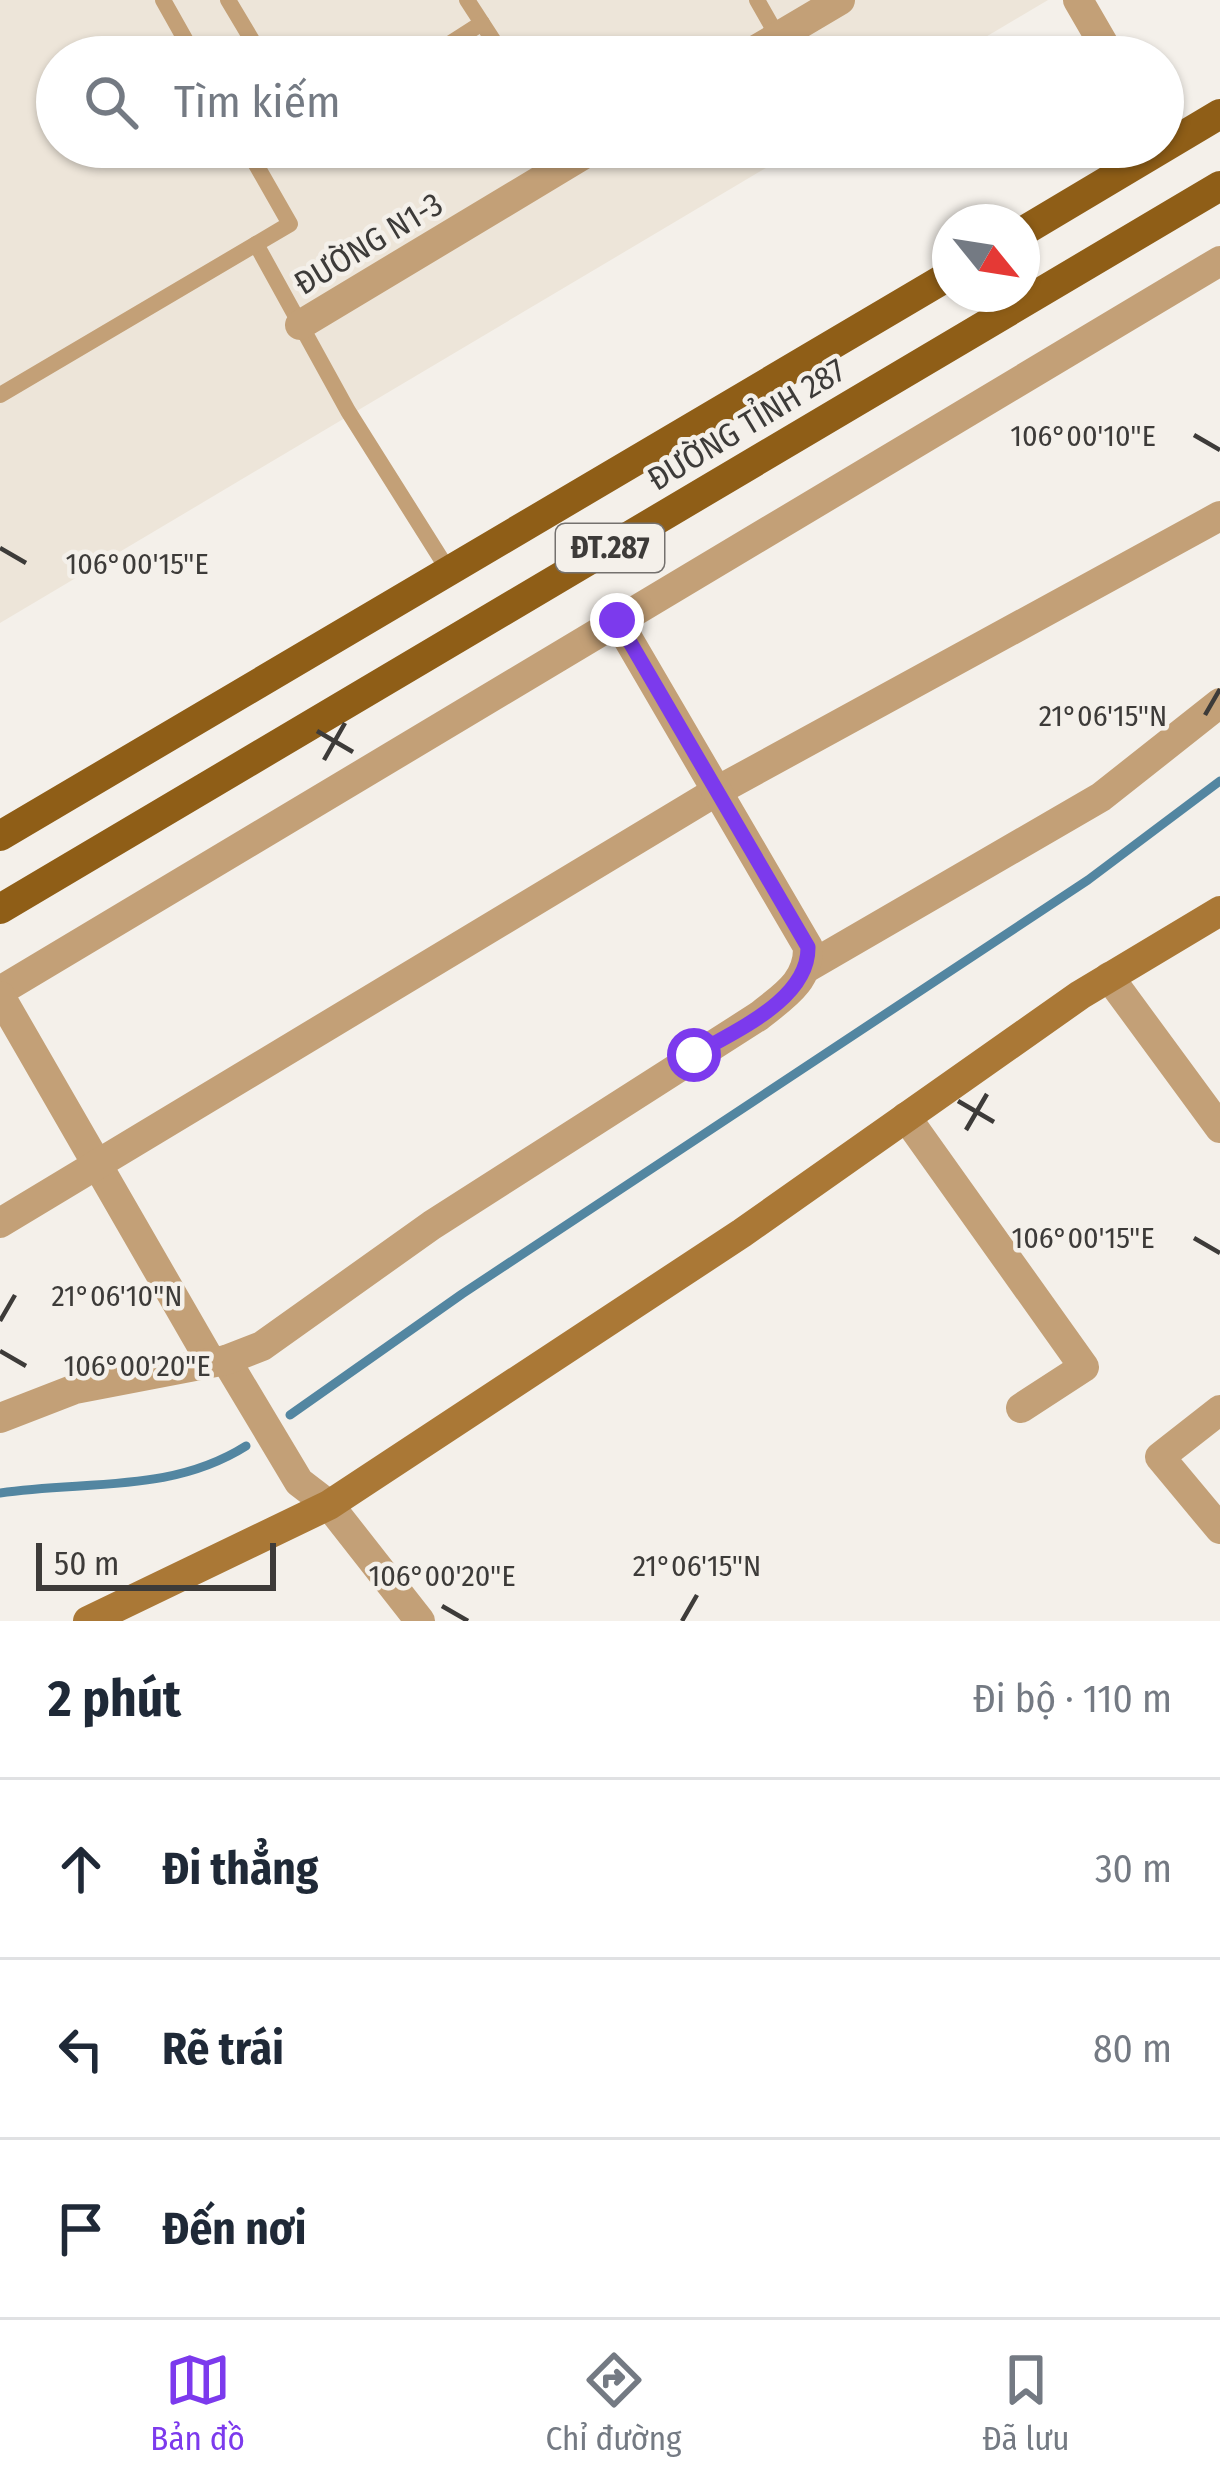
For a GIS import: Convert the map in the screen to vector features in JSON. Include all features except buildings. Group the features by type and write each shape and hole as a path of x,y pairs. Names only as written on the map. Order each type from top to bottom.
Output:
{"main road":[{"path":"1184,135 1220,114"},
{"path":"1040,221 1129,168"},
{"name":"ĐƯỜNG TỈNH 287","path":"0,909 1220,186"},
{"name":"ĐƯỜNG TỈNH 287","path":"0,836 932,286"}],"street":[{"path":"780,36 840,0"},
{"path":"1078,0 1099,36"},
{"name":"ĐƯỜNG N1-3","path":"300,325 550,168"},
{"path":"420,1621 329,1505 299,1482 96,1164 0,994 1220,261"},
{"path":"0,1223 717,791 1220,516"},
{"path":"617,620 808,947 808,968"},
{"path":"0,1418 75,1389 219,1361 262,1346 451,1212 759,1016 808,968 1101,797 1220,703"},
{"path":"88,1621 329,1505 742,1233 1109,977 1220,911"},
{"path":"1109,977 1220,1128"},
{"path":"906,1117 1084,1367 1021,1408"},
{"path":"1220,1410 1160,1457 1220,1529"}],"lane":[{"path":"163,0 183,36"},
{"path":"228,0 249,36"},
{"path":"467,0 491,36"},
{"path":"757,0 777,36"},
{"path":"461,36 482,22"},
{"path":"0,395 290,224 259,168"},
{"path":"256,244 450,573"}],"shaded area":[{"path":"0,0 1048,0 987,36 36,36 36,168 766,168 0,623"}],"waterway":[{"path":"290,1415 462,1294 1088,880 1220,781"},
{"path":"0,1493 157,1479 217,1461 246,1446"}],"route":[{"path":"617,620 808,947 808,968 794,987 759,1016 694,1055"}]}
